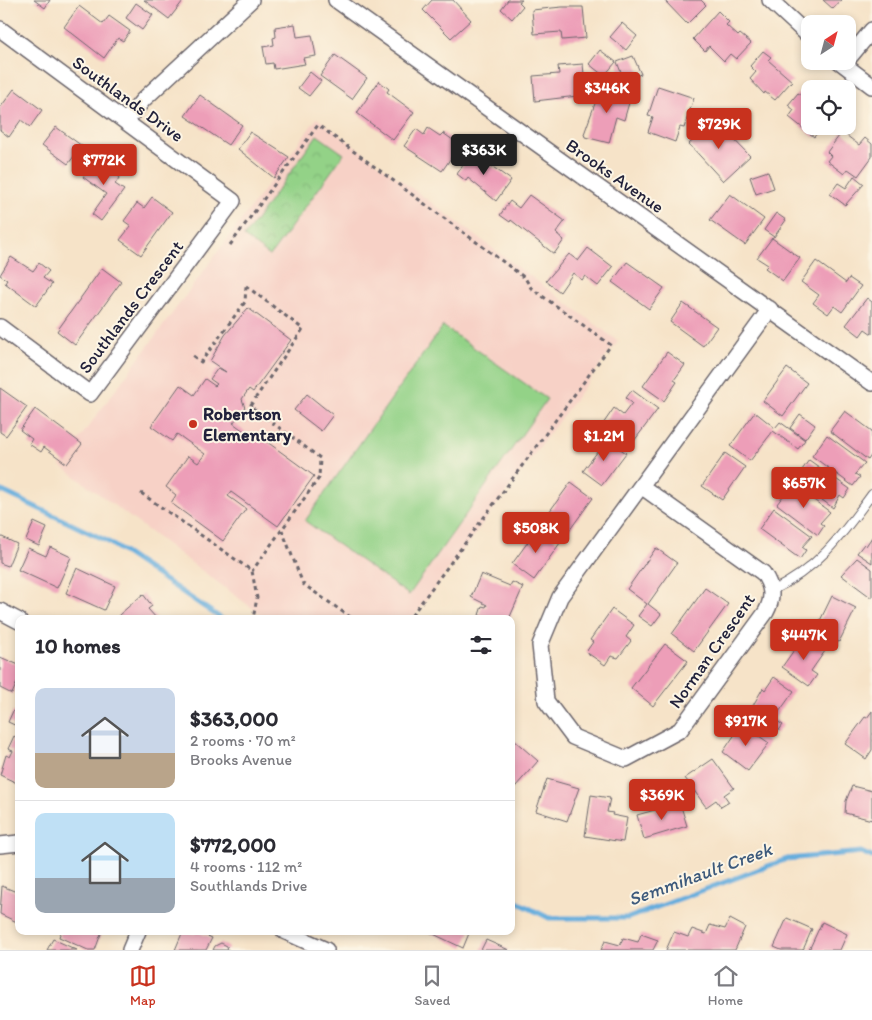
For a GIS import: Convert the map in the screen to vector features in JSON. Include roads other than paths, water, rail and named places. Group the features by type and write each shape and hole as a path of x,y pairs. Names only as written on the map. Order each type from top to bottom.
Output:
{"street":[{"path":"126,121 143,100 251,0"},
{"name":"Brooks Avenue","path":"336,0 872,383"},
{"path":"770,0 801,29"},
{"name":"Southlands Drive","path":"0,29 233,201"},
{"path":"856,48 872,30"},
{"path":"854,70 872,86"},
{"name":"Southlands Crescent","path":"0,327 90,394 233,201"},
{"name":"Norman Crescent","path":"641,486 762,573 771,591 771,602 766,612 680,730 626,759 573,737 546,701 540,646 560,598 641,486 770,309"},
{"path":"0,611 15,619"},
{"path":"0,845 15,843"},
{"path":"130,950 136,935"},
{"path":"293,935 326,950"}],"lane":[{"path":"771,591 799,577 822,556 840,538 872,494"}],"waterway":[{"name":"Semmihault Creek","path":"0,490 107,541 216,615"},
{"name":"Semmihault Creek","path":"515,901 549,918 628,918 787,859 861,852 872,857"}],"place":[{"name":"Robertson Elementary","path":"193,424"}]}
